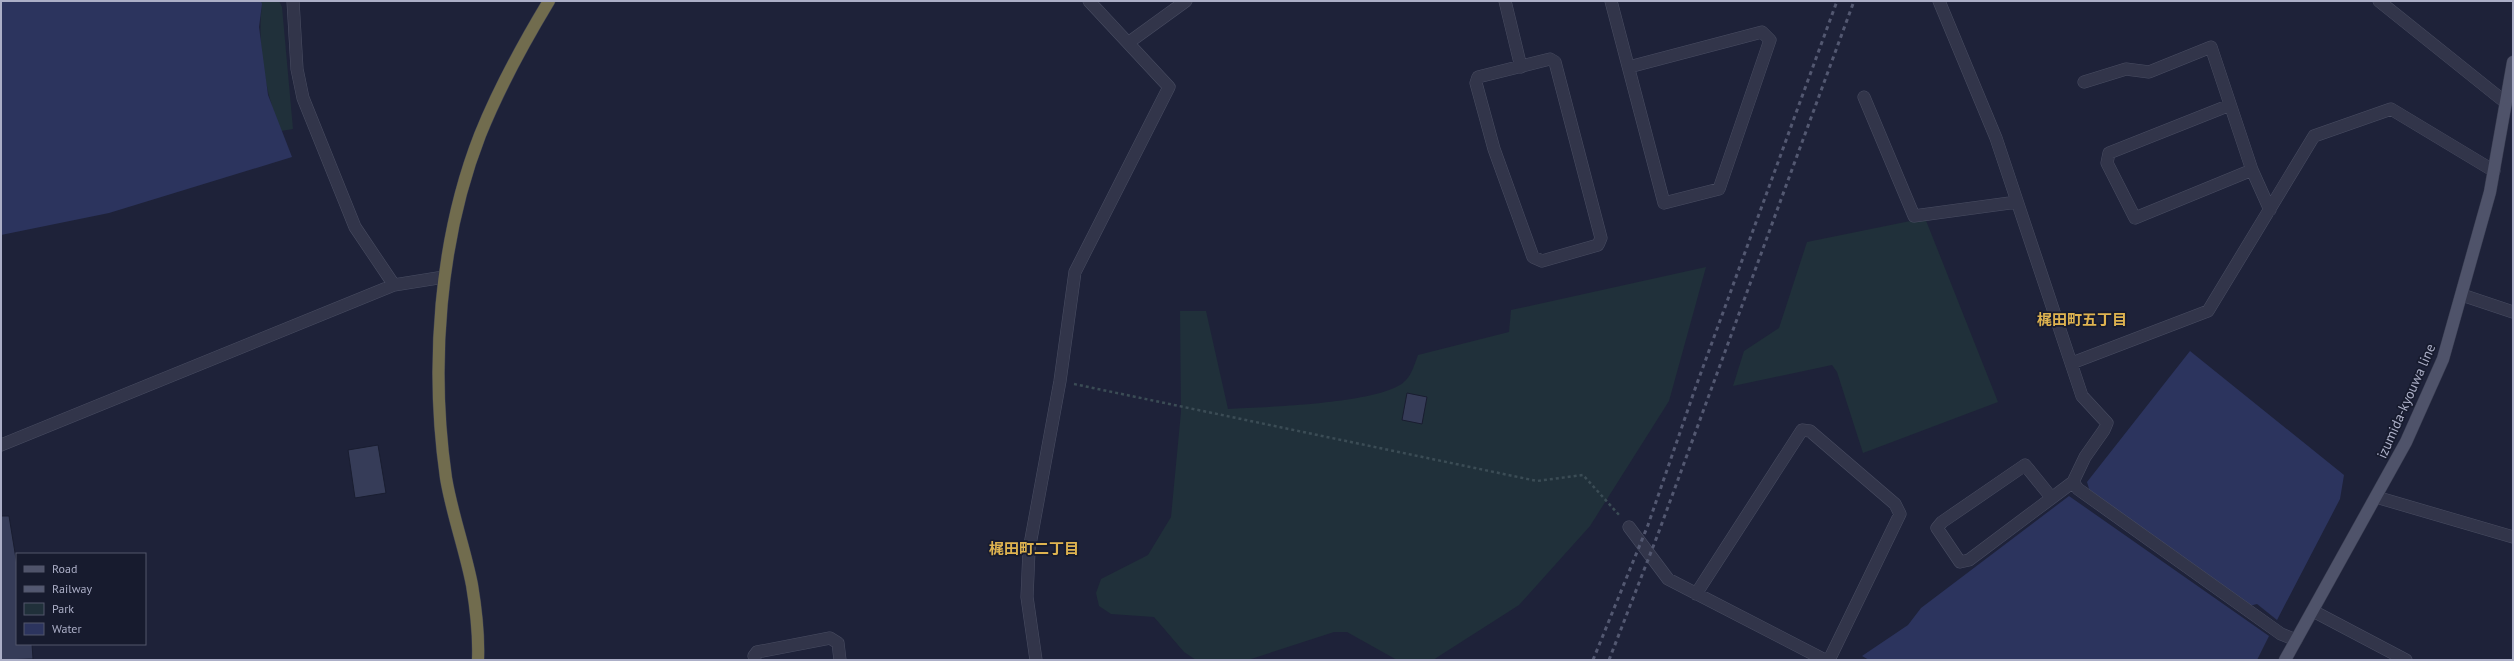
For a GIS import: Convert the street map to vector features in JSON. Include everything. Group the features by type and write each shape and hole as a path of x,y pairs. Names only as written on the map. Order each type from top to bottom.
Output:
{"highway":[{"path":"478,660 472,584 448,486 444,449 439,372 444,277 463,190 480,136 518,53 549,1"}],"main road":[{"name":"izumida-kyouwa line","path":"2285,660 2406,442 2443,359 2490,192 2513,62"}],"street":[{"path":"293,1 297,69 303,98 355,227 394,285"},
{"path":"1036,660 1027,597 1029,550 1060,381 1075,272 1169,87 1089,1"},
{"path":"1128,43 1186,1"},
{"path":"1505,1 1521,67"},
{"path":"1611,1 1628,67 1664,202 1719,188 1770,40 1762,32 1628,67"},
{"path":"1939,1 1996,138 2016,202 2082,396 2107,424 2085,457 2073,482 2051,496 1965,561 1960,562 1937,528 1942,522 2025,465 2051,496"},
{"path":"2380,1 2505,102"},
{"path":"2084,82 2126,68 2149,72 2211,47 2252,170 2270,210"},
{"path":"1550,59 1555,62 1601,238 1598,245 1542,261 1533,257 1494,149 1476,83 1478,77 1521,67 1550,59"},
{"path":"1864,97 1914,216 2016,202"},
{"path":"2230,105 2109,153 2108,163 2135,218 2252,170"},
{"path":"2072,363 2208,312 2314,136 2391,109 2494,170"},
{"path":"1,445 394,285 444,277"},
{"path":"2462,295 2513,312"},
{"path":"1696,594 1802,430 1810,431 1895,504 1900,514 1829,660"},
{"path":"2073,482 2078,489 2281,634 2296,640"},
{"path":"2376,497 2513,537"},
{"path":"1629,527 1668,579 1825,660"},
{"path":"2313,611 2406,660"},
{"path":"755,660 754,656 757,652 830,638 838,643 840,660"}],"path":[{"path":"1060,381 1537,481 1583,475 1629,527"}],"green space":[{"path":"261,1 279,1 282,7 293,129 281,131 275,116 267,85 262,53"},
{"path":"1925,218 1998,402 1863,453 1837,372 1832,365 1733,386 1744,351 1779,328 1807,242"},
{"path":"1706,267 1669,401 1590,526 1519,605 1433,660 1397,660 1347,632 1334,632 1248,660 1196,660 1184,652 1154,617 1111,614 1099,606 1096,593 1101,579 1148,555 1171,517 1181,412 1180,311 1206,311 1228,409 1322,403 1375,394 1394,388 1408,378 1418,355 1509,332 1511,310"}],"water":[{"path":"1,1 261,1 262,4 259,27 268,95 292,157 109,213 1,235"},
{"path":"2190,351 2344,475 2340,499 2277,620 2257,604 2249,606 2090,492 2087,482"},
{"path":"2069,496 2269,636 2257,660 1869,660 1862,656 1908,625 1921,608"}],"building":[{"path":"1407,393 1427,397 1422,424 1402,420"},
{"path":"378,445 386,493 355,498 348,450"},
{"path":"1,516 9,516 16,559 16,645 32,645 33,659 1,660"}],"railway":[{"path":"1593,660 1648,525 1695,389 1837,1"},
{"path":"1609,660 1658,534 1854,1"}],"district":[{"name":"梶田町五丁目","path":"2082,320"},
{"name":"梶田町二丁目","path":"1034,549"}]}
